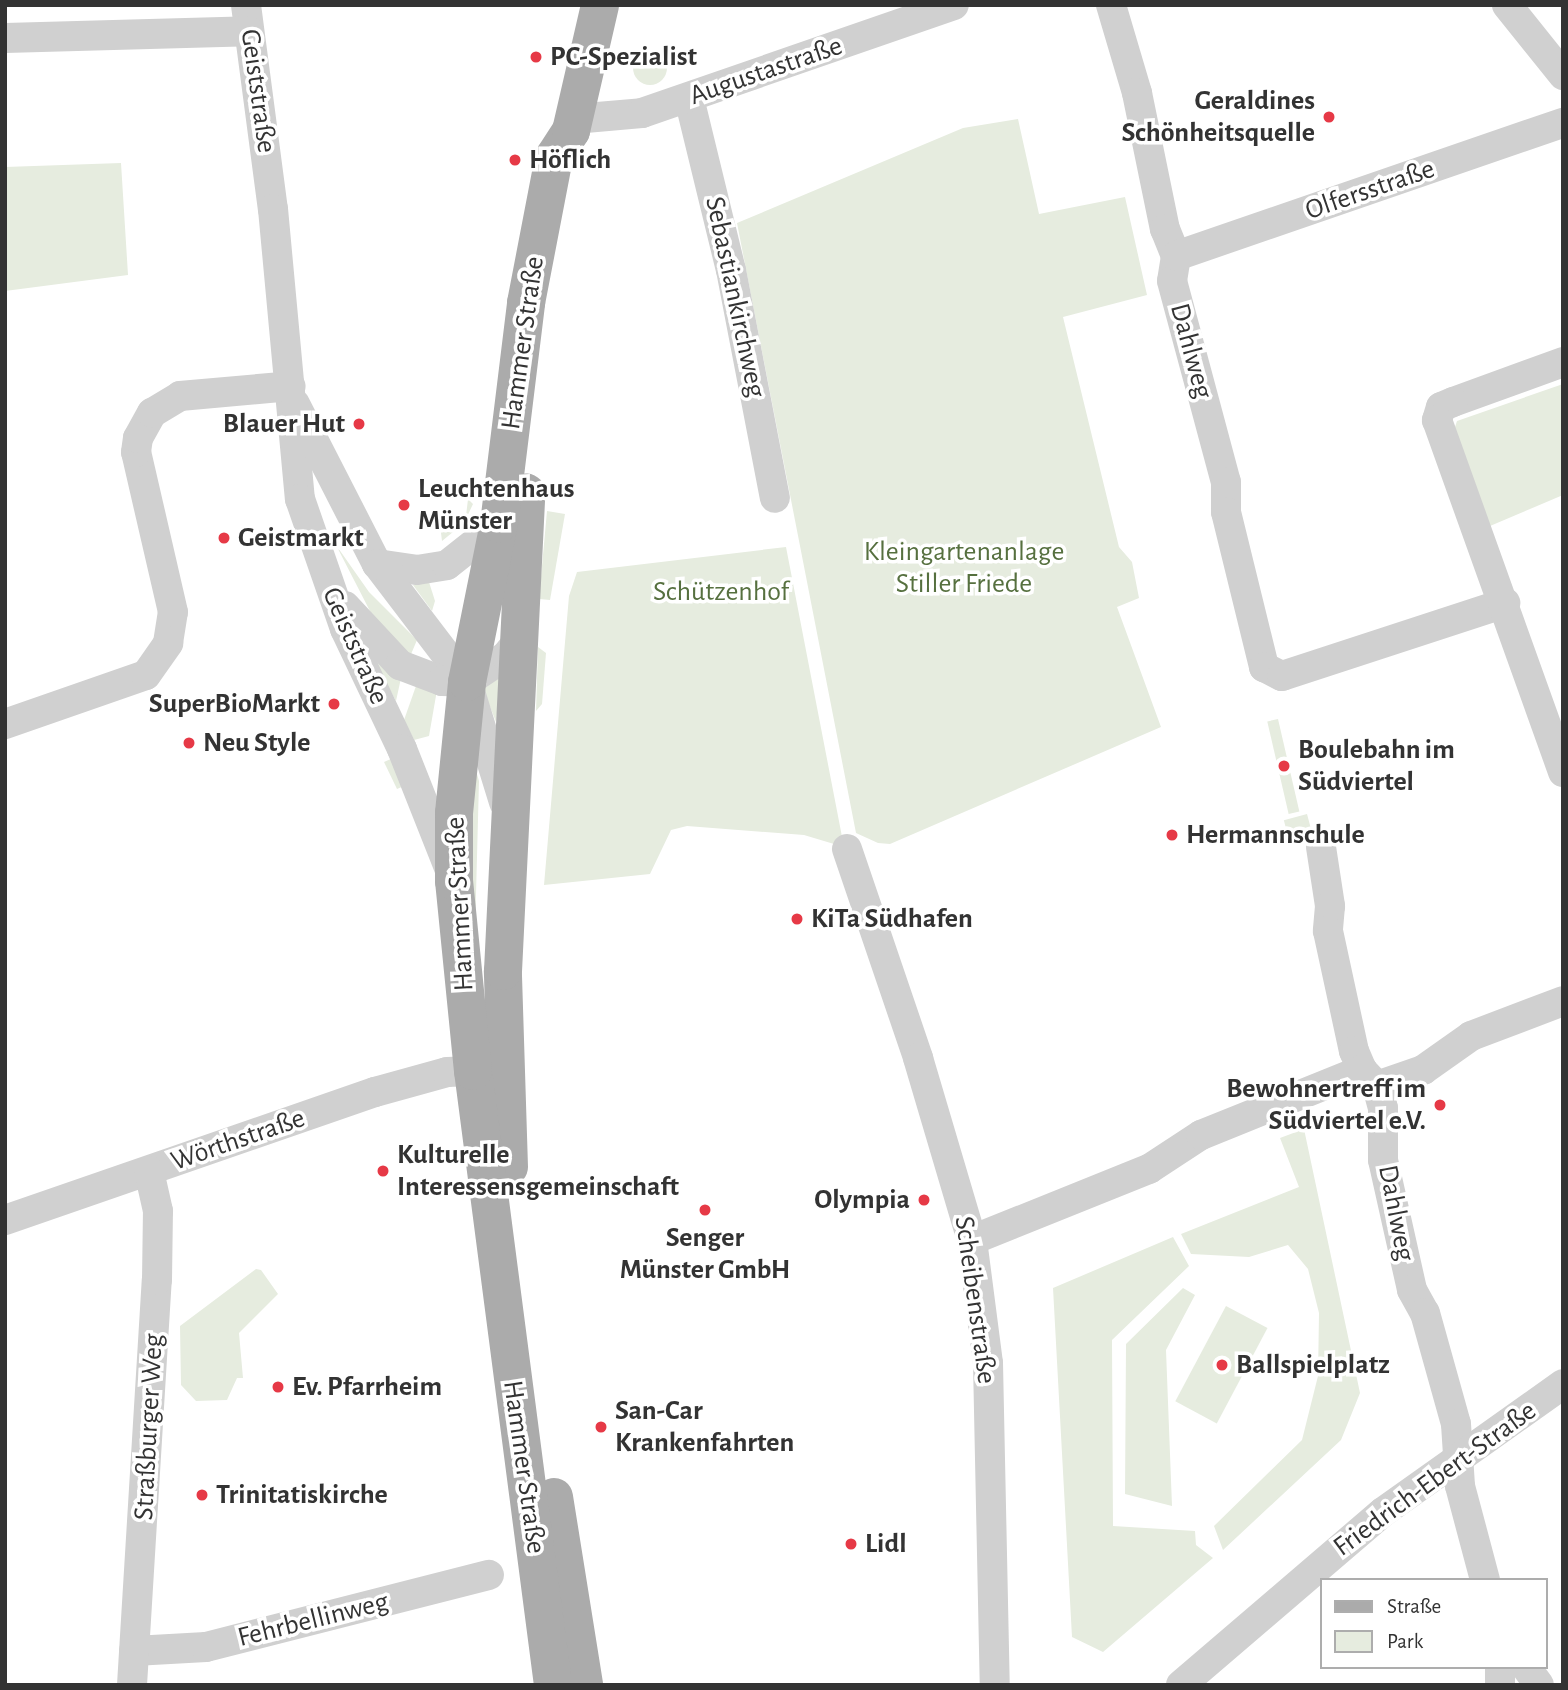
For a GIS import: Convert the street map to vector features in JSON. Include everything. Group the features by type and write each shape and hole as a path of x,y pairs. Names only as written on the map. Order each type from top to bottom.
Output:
{"main road":[{"name":"Hammer Straße","path":"584,1685 511,1202 503,1017 509,830 534,365 574,160 573,125 600,5"},
{"name":"Hammer Straße","path":"553,1685 473,1071 454,881 454,813 467,682 499,524 536,248 554,157 573,125"}],"street":[{"name":"Augustastraße","path":"573,125 627,116 689,98 954,5"},
{"name":"Dahlweg","path":"1111,5 1137,93 1165,229 1176,256 1172,281 1226,482 1226,512 1264,667 1282,676 1505,603"},
{"path":"1507,5 1563,75"},
{"path":"5,38 247,18"},
{"name":"Geiststraße","path":"247,18 292,393 300,499 329,587 361,667 402,749 454,881"},
{"name":"Sebastiankirchweg","path":"689,98 731,270 775,498"},
{"name":"Olfersstraße","path":"1176,256 1563,123"},
{"path":"1563,362 1452,402 1439,412 1438,428 1505,603 1563,772"},
{"path":"5,724 133,681 156,665 168,643 173,612 136,452 144,425 166,402 180,396 292,393"},
{"name":"Geiststraße","path":"292,393 377,564 467,682 501,786 509,830"},
{"path":"377,564 417,570 447,565 499,524"},
{"path":"329,587 400,665 427,678 467,682 506,656 520,639"},
{"name":"Dahlweg","path":"1321,847 1330,906 1328,931 1369,1078 1383,1108 1383,1160 1412,1290 1425,1313 1456,1424 1461,1486 1484,1578"},
{"name":"Scheibenstraße","path":"847,849 916,1051 972,1240 988,1363 995,1685"},
{"path":"972,1240 1149,1170 1200,1135 1369,1078 1423,1070 1471,1036 1563,1001"},
{"name":"Wörthstraße","path":"5,1220 375,1092 447,1072 473,1071"},
{"name":"Straßburger Weg","path":"132,1685 157,1280 158,1211 149,1171"},
{"name":"Friedrich-Ebert-Straße","path":"1181,1685 1373,1521 1563,1384"},
{"name":"Fehrbellinweg","path":"134,1651 206,1647 489,1575"},
{"path":"1527,1669 1539,1685"}],"green space":[{"path":"650,51 662,56 667,68 662,80 650,85 638,80 633,68 638,56"},
{"name":"Kleingartenanlage Stiller Friede","path":"1018,119 1039,214 1125,197 1147,295 1063,317 1119,547 1132,562 1139,598 1117,607 1161,727 890,844 878,843 856,833 737,223 963,128"},
{"path":"121,163 128,275 5,291 5,167"},
{"path":"1563,384 1563,495 1490,526 1454,430 1457,421"},
{"path":"468,499 473,504 464,523 442,541 440,525 466,516"},
{"path":"547,511 565,514 550,600 539,599"},
{"path":"336,545 369,592 417,640 409,659 372,615"},
{"name":"Schützenhof","path":"786,547 844,847 804,835 687,826 671,830 650,874 544,885 569,596 577,572"},
{"path":"429,582 435,601 432,611 413,585"},
{"path":"538,647 546,653 542,704 536,711"},
{"path":"368,649 401,678 396,701"},
{"path":"501,676 496,722 482,686"},
{"path":"416,686 437,690 429,736 414,740 404,720"},
{"name":"Boulebahn im Südviertel","path":"1278,719 1299,812 1289,814 1267,721"},
{"path":"471,753 479,781 474,970"},
{"path":"393,758 404,786 397,789 384,762"},
{"path":"1307,814 1313,836 1290,842 1284,820"},
{"path":"1304,1129 1360,1393 1341,1440 1223,1550 1214,1526 1302,1440 1318,1376 1319,1313 1308,1269 1288,1245 1249,1257 1191,1254 1181,1234 1299,1187 1280,1138"},
{"path":"1173,1237 1189,1266 1112,1340 1113,1526 1195,1531 1196,1545 1213,1558 1103,1652 1072,1637 1053,1288"},
{"path":"256,1269 261,1270 278,1294 239,1333 243,1378 237,1378 227,1400 196,1401 181,1385 180,1326"},
{"path":"1183,1288 1195,1295 1166,1350 1172,1506 1125,1494 1126,1344"},
{"name":"Ballspielplatz","path":"1226,1306 1267,1328 1217,1423 1175,1401"}],"place":[{"name":"PC-Spezialist","path":"536,57"},
{"name":"Geraldines Schönheitsquelle","path":"1329,117"},
{"name":"Höflich","path":"515,160"},
{"name":"Blauer Hut","path":"359,424"},
{"name":"Leuchtenhaus Münster","path":"404,505"},
{"name":"Geistmarkt","path":"224,538"},
{"name":"SuperBioMarkt","path":"334,704"},
{"name":"Neu Style","path":"189,743"},
{"name":"Boulebahn im Südviertel","path":"1284,766"},
{"name":"Hermannschule","path":"1172,835"},
{"name":"KiTa Südhafen","path":"797,919"},
{"name":"Bewohnertreff im Südviertel e.V.","path":"1440,1105"},
{"name":"Kulturelle Interessensgemeinschaft","path":"383,1171"},
{"name":"Olympia","path":"924,1200"},
{"name":"Senger Münster GmbH","path":"705,1210"},
{"name":"Ballspielplatz","path":"1222,1365"},
{"name":"Ev. Pfarrheim","path":"278,1387"},
{"name":"San-Car Krankenfahrten","path":"601,1427"},
{"name":"Trinitatiskirche","path":"202,1495"},
{"name":"Lidl","path":"851,1544"}]}
